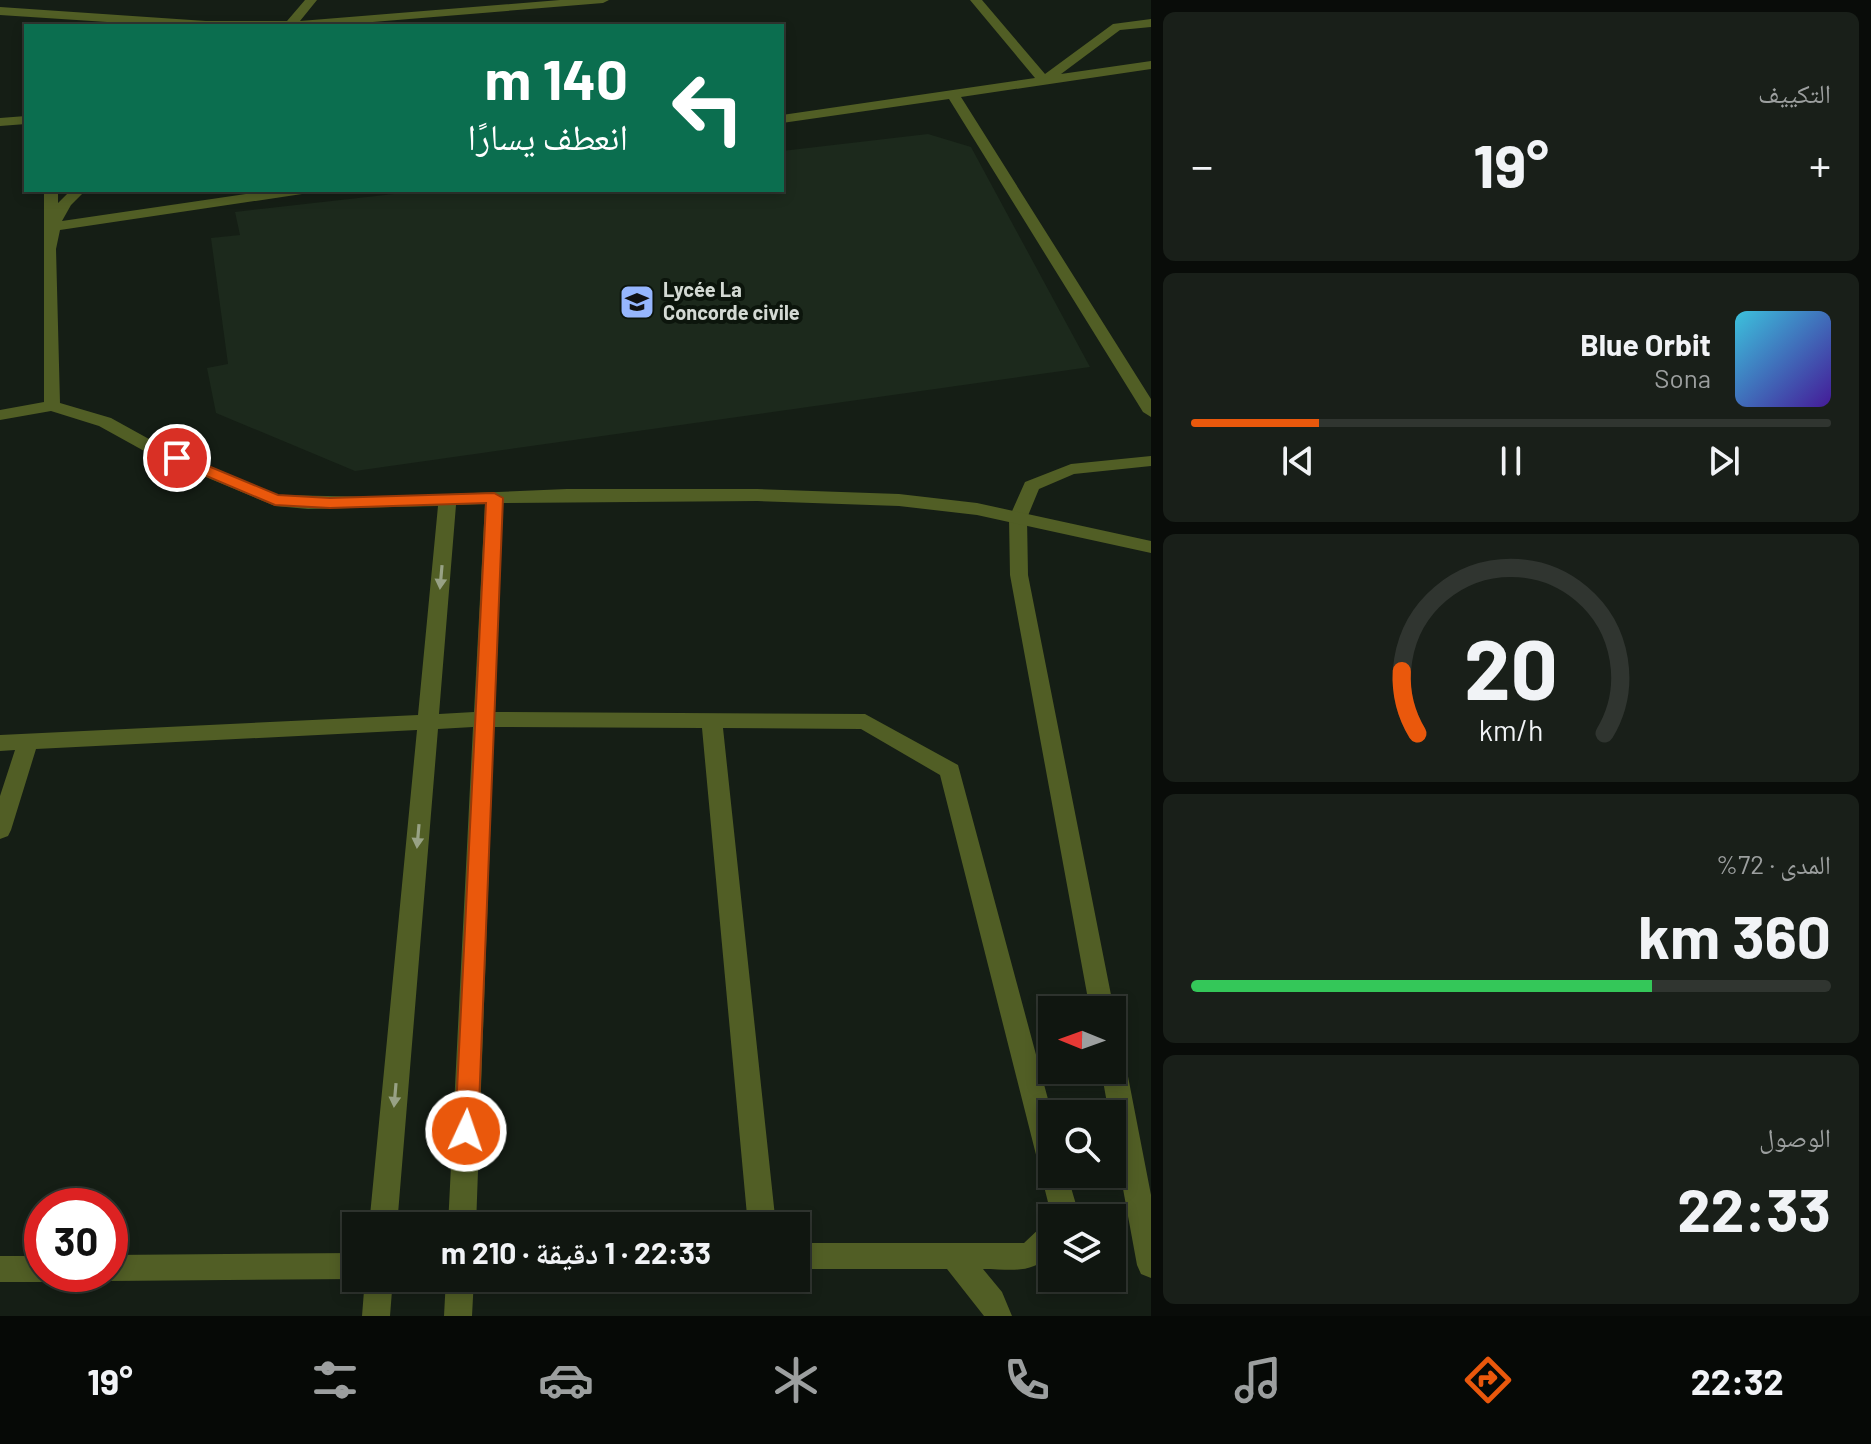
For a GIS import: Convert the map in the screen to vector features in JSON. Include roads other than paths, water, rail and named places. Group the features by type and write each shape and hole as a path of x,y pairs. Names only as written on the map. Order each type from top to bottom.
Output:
{"street":[{"path":"64,16 79,0"},
{"path":"292,24 311,0"},
{"path":"303,24 603,0"},
{"path":"976,0 1044,81"},
{"path":"0,11 190,24"},
{"path":"1044,81 1117,27 1151,23"},
{"path":"784,119 1151,65"},
{"path":"953,94 1151,412"},
{"path":"0,122 24,120"},
{"path":"51,192 52,406"},
{"path":"52,227 57,212 77,192"},
{"path":"52,227 288,192"},
{"path":"0,415 52,406 105,422 152,448 275,500 308,503 757,495 899,500 977,509 1151,547"},
{"path":"1099,996 1019,575 1018,518 1031,486 1071,469 1151,461"},
{"path":"463,1212 494,498"},
{"path":"384,1212 448,499"},
{"path":"0,743 485,719 865,722 950,771 1038,1110"},
{"path":"712,721 761,1212"},
{"path":"0,830 28,742"},
{"path":"1116,1084 1151,1265"},
{"path":"810,1256 1030,1256 1038,1248"},
{"path":"954,1256 992,1302 998,1316"},
{"path":"128,1268 342,1266"},
{"path":"0,1269 24,1269"},
{"path":"376,1316 378,1292"},
{"path":"458,1316 459,1292"}],"place":[{"name":"Lycée La Concorde civile","path":"637,302"}]}
